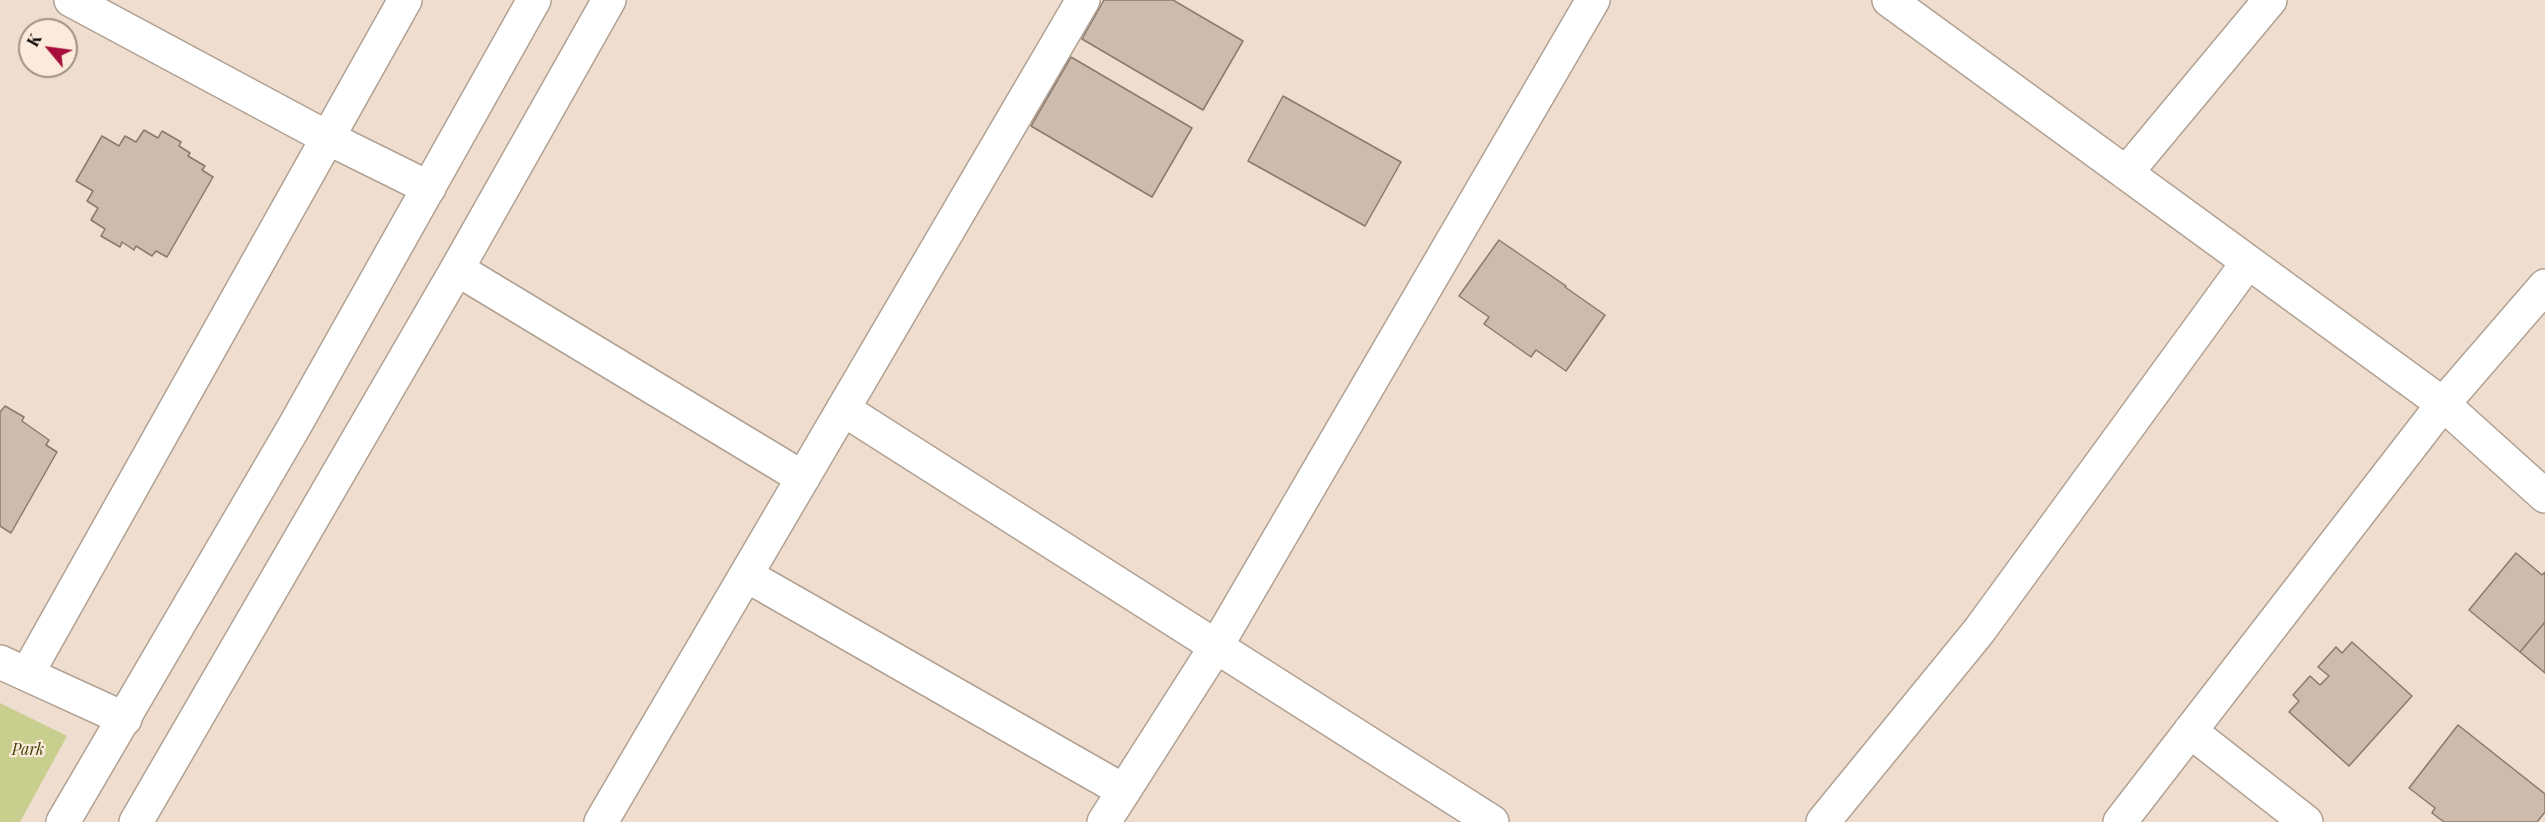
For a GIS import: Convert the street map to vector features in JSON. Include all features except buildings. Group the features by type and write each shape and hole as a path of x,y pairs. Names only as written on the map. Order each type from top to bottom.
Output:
{"street":[{"path":"71,0 328,138 429,188"},
{"path":"125,719 14,668 328,138 405,0"},
{"path":"63,822 294,427 534,0"},
{"path":"136,822 457,269 609,0"},
{"path":"601,822 1083,0"},
{"path":"1104,822 1217,645 1593,0"},
{"path":"1889,0 2443,404 2545,496"},
{"path":"2126,173 2270,0"},
{"path":"1823,822 1979,631 2248,262"},
{"path":"457,269 803,478"},
{"path":"2120,822 2443,404 2545,286"},
{"path":"843,409 1492,822"},
{"path":"746,574 1124,791"},
{"path":"2190,731 2306,822"}],"green space":[{"name":"Park","path":"0,703 67,736 20,822 0,822"}]}
